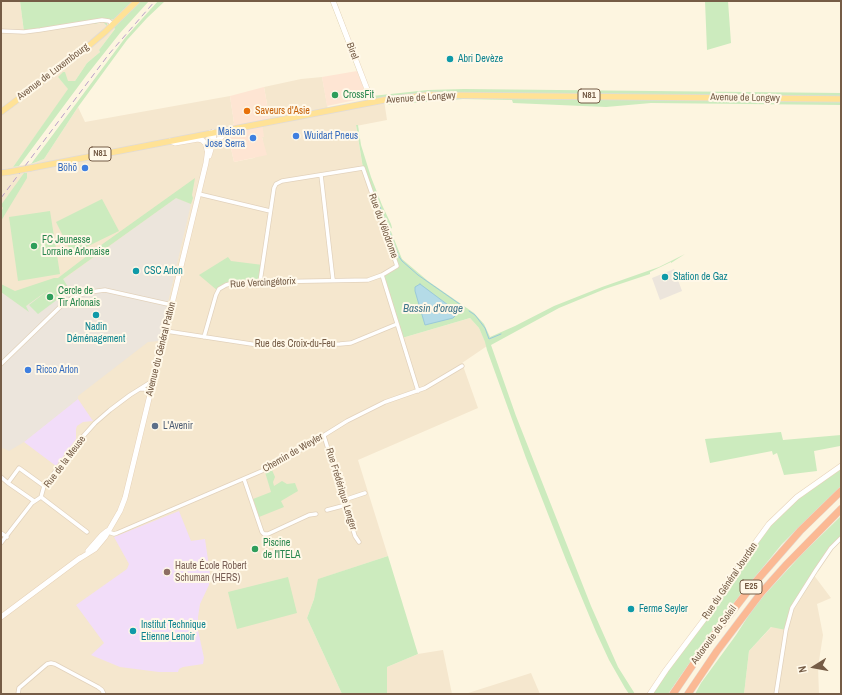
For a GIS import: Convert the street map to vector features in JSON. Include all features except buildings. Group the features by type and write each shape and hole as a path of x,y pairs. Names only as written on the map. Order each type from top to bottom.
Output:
{"highway":[{"name":"Autoroute du Soleil","path":"673,694 707,644 751,587 800,531 841,492"},
{"name":"Autoroute du Soleil","path":"688,694 717,651 761,593 811,538 841,509"}],"main road":[{"name":"Avenue de Luxembourg","path":"1,112 85,49 113,26 138,1"},
{"name":"Birel","path":"332,1 372,102"},
{"name":"Avenue de Longwy","path":"1,173 372,102 429,95 841,99"},
{"path":"206,163 213,147 220,138 231,129"},
{"path":"211,133 214,139 213,147"},
{"path":"206,163 211,133"},
{"name":"N81","path":"170,141 175,143 198,139 202,140 206,144 206,163"},
{"name":"Avenue du Général Patton","path":"1,617 94,549 105,537 120,511 125,498 206,163"},
{"name":"Rue du Général Jourdan","path":"650,694 666,670 712,609 747,554 769,524 797,497 841,466"}],"street":[{"path":"1,31 24,32 102,20 109,21 113,26"},
{"name":"Rue du Vélodrome","path":"321,175 363,168 397,266 382,275"},
{"path":"260,282 270,211 276,184 282,181 321,175 333,280"},
{"path":"199,194 270,211"},
{"path":"382,275 418,390"},
{"name":"Rue Vercingétorix","path":"204,337 216,296 219,289 226,285 233,283 260,282 368,280 382,275"},
{"path":"1,364 63,304 76,296 105,290 172,304"},
{"name":"Rue des Croix-du-Feu","path":"166,331 258,345 340,344 351,343 397,324"},
{"name":"Chemin de Weyler","path":"109,530 114,534 120,532 278,464 365,411 430,385 462,366"},
{"name":"Rue de la Meuse","path":"1,543 34,501 41,497 44,486 78,442 95,423 138,389 154,380"},
{"path":"138,389 144,389 151,392"},
{"name":"Rue Frédérique Lenger","path":"324,436 355,536 359,542"},
{"path":"8,483 19,468 44,486"},
{"path":"1,477 34,501"},
{"path":"244,479 264,534 268,534 309,514 316,514"},
{"path":"344,500 365,494"},
{"path":"41,497 87,532"},
{"path":"326,510 346,505"},
{"path":"1,533 6,537"},
{"path":"776,694 786,630 792,608 831,548 841,538"},
{"path":"18,694 19,688 47,664 51,663 98,687 104,694"}],"shaded area":[{"path":"1,1 20,1 24,32 95,24 107,22 114,18 118,21 115,29 99,50 100,52 87,63 75,81 68,81 58,77 69,89 13,167 34,163 44,159 78,107 85,122 230,96 234,123 228,135 234,162 254,158 264,148 262,123 270,121 264,87 301,79 322,77 328,110 384,100 387,120 356,126 363,168 395,259 402,338 470,318 479,328 487,346 462,363 478,408 358,460 388,556 319,579 307,618 342,694 1,694"},
{"path":"357,71 366,94 365,98 327,106 322,77"},
{"path":"264,87 270,121 262,123 264,137 262,137 267,155 234,162 228,135 234,123 230,96"},
{"path":"176,198 191,204 159,341 148,342 78,396 78,399 24,442 9,451 3,448 1,449 1,292 28,311 25,307"},
{"path":"674,269 682,291 660,300 652,278"},
{"path":"78,399 93,421 83,422 77,426 76,439 56,466 24,442"},
{"path":"179,511 191,541 205,539 210,574 209,585 200,604 198,617 198,630 204,658 203,664 183,667 179,669 178,672 159,672 120,667 91,655 104,643 76,605 127,569 129,564 114,537"},
{"path":"813,574 831,598 817,604 823,635 818,667 819,694 744,694 749,651 796,601"},
{"path":"443,650 452,694 387,694 387,667 418,654"},
{"path":"531,673 540,694 465,694"}],"green space":[{"path":"20,1 149,1 120,33 86,76 19,166 13,167 68,89 58,77 65,72 68,81 75,81 87,63 100,52 99,50 115,29 113,25 117,21 114,19 110,20 107,22 107,26 103,22 24,32"},
{"path":"158,1 165,1 127,40 78,107 44,159 31,164 125,38"},
{"path":"330,1 336,1 372,96 428,90 464,89 841,93 841,105 651,103 606,107 513,103 512,100 463,99 385,105 384,100 372,102 360,72 357,71"},
{"path":"705,1 728,1 731,43 707,50"},
{"path":"356,125 358,125 361,145 371,177 391,224 392,228 390,229 402,259 428,281 474,313 484,324 490,337 554,306 659,267 685,254 671,263 650,272 650,274 605,289 559,308 491,345 516,416 591,606 618,667 635,694 629,694 625,688 609,660 596,632 526,458 479,328 470,318 402,338 382,275 397,266 363,168"},
{"path":"24,173 27,173 27,178 1,221 1,213 3,208 1,205"},
{"path":"195,178 191,204 176,198 63,279 70,290 38,314 29,305 51,288 26,306 29,312 1,292 1,284 15,291 58,278"},
{"name":"FC Jeunesse Lorraine Arlonaise","path":"102,199 119,231 72,254 56,222"},
{"name":"FC Jeunesse Lorraine Arlonaise","path":"50,211 60,274 18,281 9,217"},
{"path":"228,257 231,261 263,265 260,282 233,283 218,291 199,275"},
{"path":"781,432 783,440 841,435 841,449 840,446 814,451 817,471 784,475 777,453 773,455 772,451 710,463 705,439"},
{"path":"841,466 841,486 782,544 719,621 668,694 650,694 712,609 747,554 782,511"},
{"path":"272,470 275,477 273,482 274,486 282,481 287,484 295,483 298,491 281,501 284,507 259,517 253,499 271,492 265,472"},
{"path":"841,516 841,538 831,548 796,601 786,630 771,627 749,651 744,694 695,694 701,683 736,635 756,604 802,554"},
{"path":"388,556 418,654 387,667 387,694 342,694 307,618 314,599 318,579"},
{"path":"288,577 297,613 237,629 228,592"}],"water":[{"name":"Bassin d'orage","path":"420,284 456,311 456,315 453,318 425,325 415,291 415,287"}],"waterway":[{"path":"380,207 398,255 402,261 418,275 461,305"},
{"path":"469,311 475,315 485,328 489,339 501,334"}],"railway":[{"path":"1,198 109,54 155,1"}],"place":[{"name":"Abri Devèze","path":"450,59"},
{"name":"CrossFit","path":"335,95"},
{"name":"Saveurs d'Asie","path":"247,111"},
{"name":"Wuidart Pneus","path":"296,136"},
{"name":"Maison Jose Serra","path":"253,138"},
{"name":"Böhö","path":"85,168"},
{"name":"FC Jeunesse Lorraine Arlonaise","path":"34,246"},
{"name":"CSC Arlon","path":"136,271"},
{"name":"Station de Gaz","path":"665,277"},
{"name":"Cercle de Tir Arlonais","path":"50,297"},
{"name":"Nadin Déménagement","path":"96,315"},
{"name":"Ricco Arlon","path":"28,370"},
{"name":"L'Avenir","path":"155,426"},
{"name":"Piscine de l'ITELA","path":"255,549"},
{"name":"Haute École Robert Schuman (HERS)","path":"167,572"},
{"name":"Ferme Seyler","path":"631,609"},
{"name":"Institut Technique Etienne Lenoir","path":"133,631"}]}
